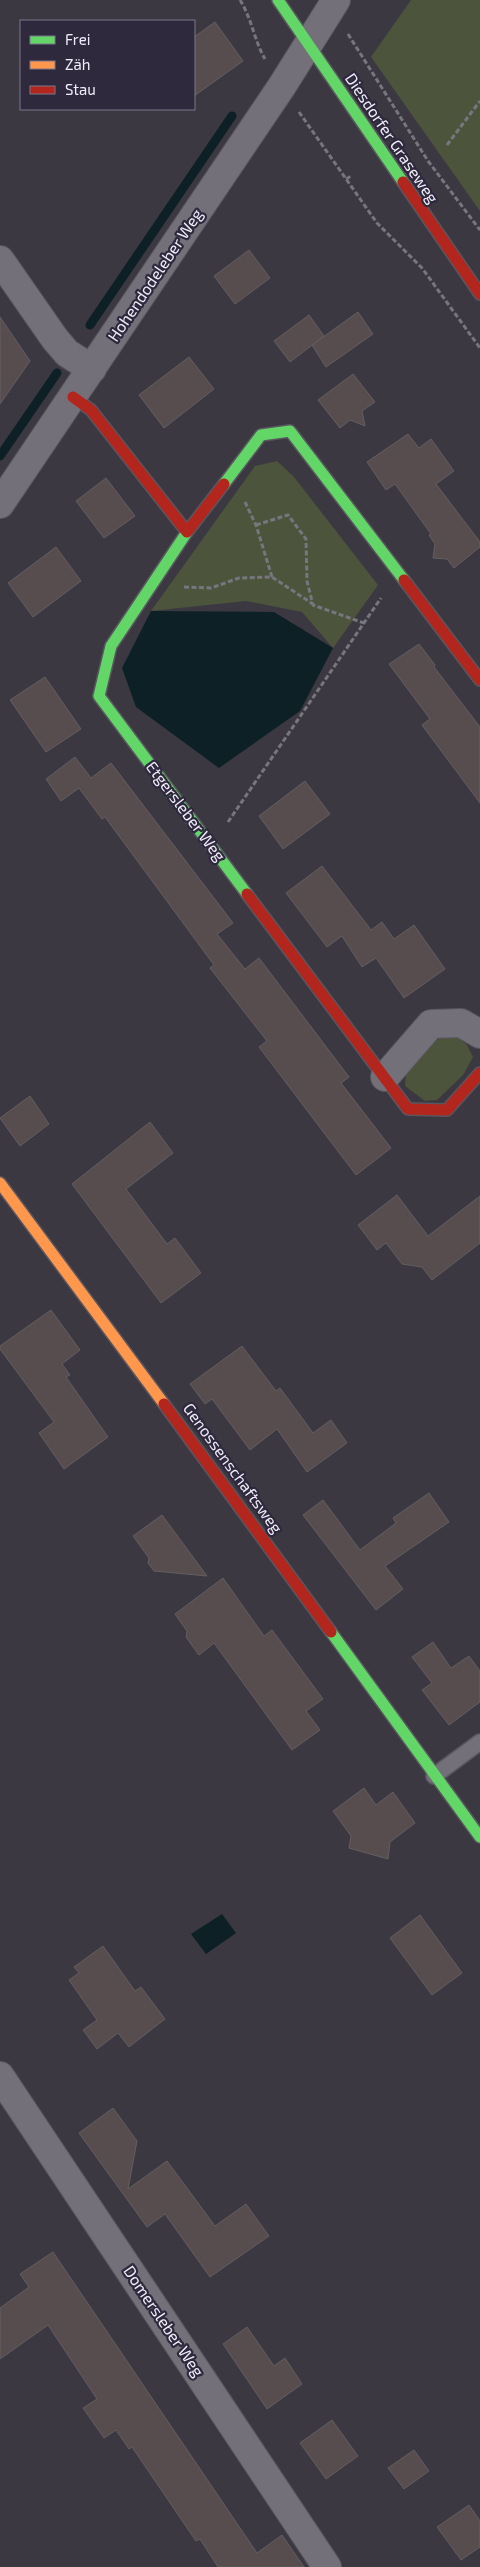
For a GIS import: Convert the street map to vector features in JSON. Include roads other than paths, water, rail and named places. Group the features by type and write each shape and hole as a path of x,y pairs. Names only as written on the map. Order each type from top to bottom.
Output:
{"street":[{"name":"Diesdorfer Graseweg","path":"278,0 480,294"},
{"name":"Hohendodeleber Weg","path":"0,504 282,86 336,0"},
{"path":"0,260 54,339 68,353 92,369"},
{"path":"73,397 90,410 187,532"},
{"name":"Etgersleber Weg","path":"480,680 290,431 261,435 187,532 111,646 99,696 408,1108 447,1110 480,1073"},
{"path":"385,1077 431,1024 461,1023 480,1034"},
{"name":"Genossenschaftsweg","path":"0,1183 258,1531 480,1837"},
{"name":"Domersleber Weg","path":"0,2076 326,2567"}],"lane":[{"path":"434,1776 480,1742"}],"waterway":[{"path":"90,325 232,116"},
{"path":"0,456 57,373"}]}
